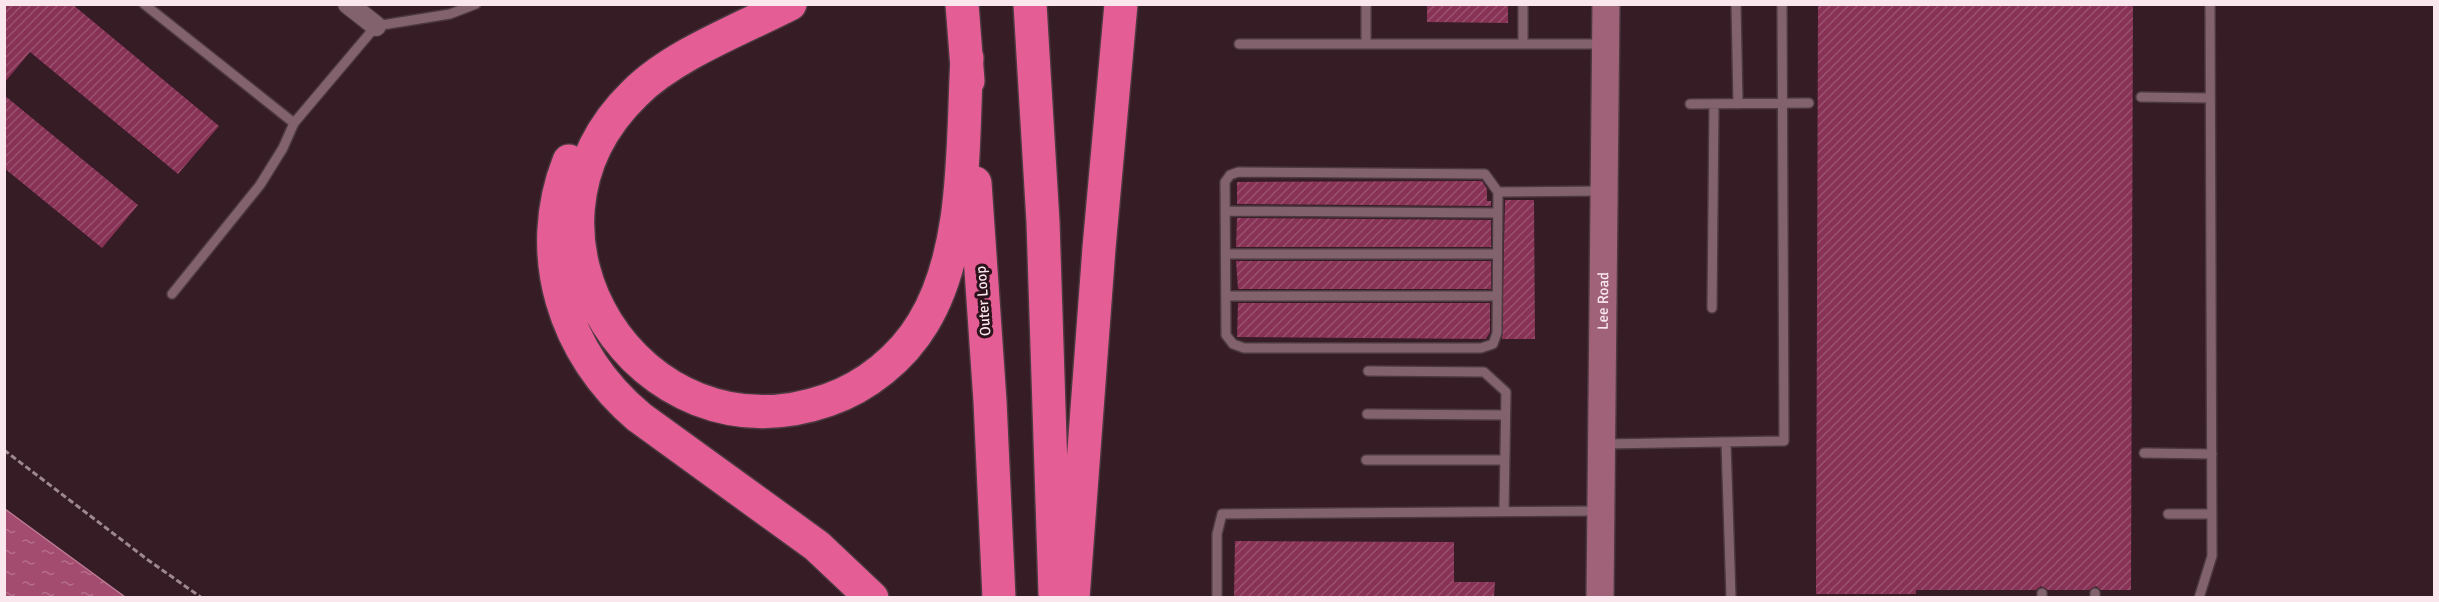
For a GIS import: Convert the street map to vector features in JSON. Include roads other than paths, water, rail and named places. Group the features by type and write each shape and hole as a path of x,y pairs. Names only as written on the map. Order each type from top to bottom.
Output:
{"highway":[{"path":"745,4 642,65 616,88 590,122 568,162 557,203 553,244 559,290 571,328 582,351 618,399 650,426 818,546 872,597"},
{"path":"790,4 676,63 635,93 616,114 601,138 582,190 578,224 583,266 591,291 608,325 624,348 654,375 681,392 711,404 730,409 767,412 815,405 860,386 892,361 911,340 936,296 952,241 959,185 966,58"},
{"name":"Outer Loop","path":"962,4 989,381 999,597"},
{"path":"1030,4 1043,222 1055,597"},
{"path":"1073,597 1121,4"}],"street":[{"path":"348,4 376,26"},
{"name":"Lee Road","path":"1599,597 1606,4"}],"lane":[{"path":"144,4 294,123"},
{"path":"172,294 260,185 283,148 294,123 376,26 450,14 476,4"},
{"path":"1366,4 1366,44"},
{"path":"1523,4 1523,44"},
{"path":"1736,4 1738,104"},
{"path":"1601,444 1784,441 1782,4"},
{"path":"2199,597 2212,556 2210,4"},
{"path":"1239,44 1606,44"},
{"path":"2141,97 2210,98"},
{"path":"1690,104 1809,103"},
{"path":"1712,308 1714,104"},
{"path":"1238,172 1485,174 1498,192 1497,333 1493,344 1481,348 1244,348 1233,344 1226,335 1225,211 1225,182 1230,175 1238,172"},
{"path":"1498,192 1604,191"},
{"path":"1225,211 1498,213"},
{"path":"1226,254 1497,254"},
{"path":"1226,296 1497,296"},
{"path":"1368,371 1484,372 1506,392 1504,511"},
{"path":"1367,414 1506,415"},
{"path":"1726,442 1731,597"},
{"path":"2144,453 2212,454"},
{"path":"1366,459 1505,459"},
{"path":"1217,597 1217,534 1222,514 1600,510"},
{"path":"2168,514 2212,514"}],"water":[{"path":"5,509 125,597 5,597"}]}
